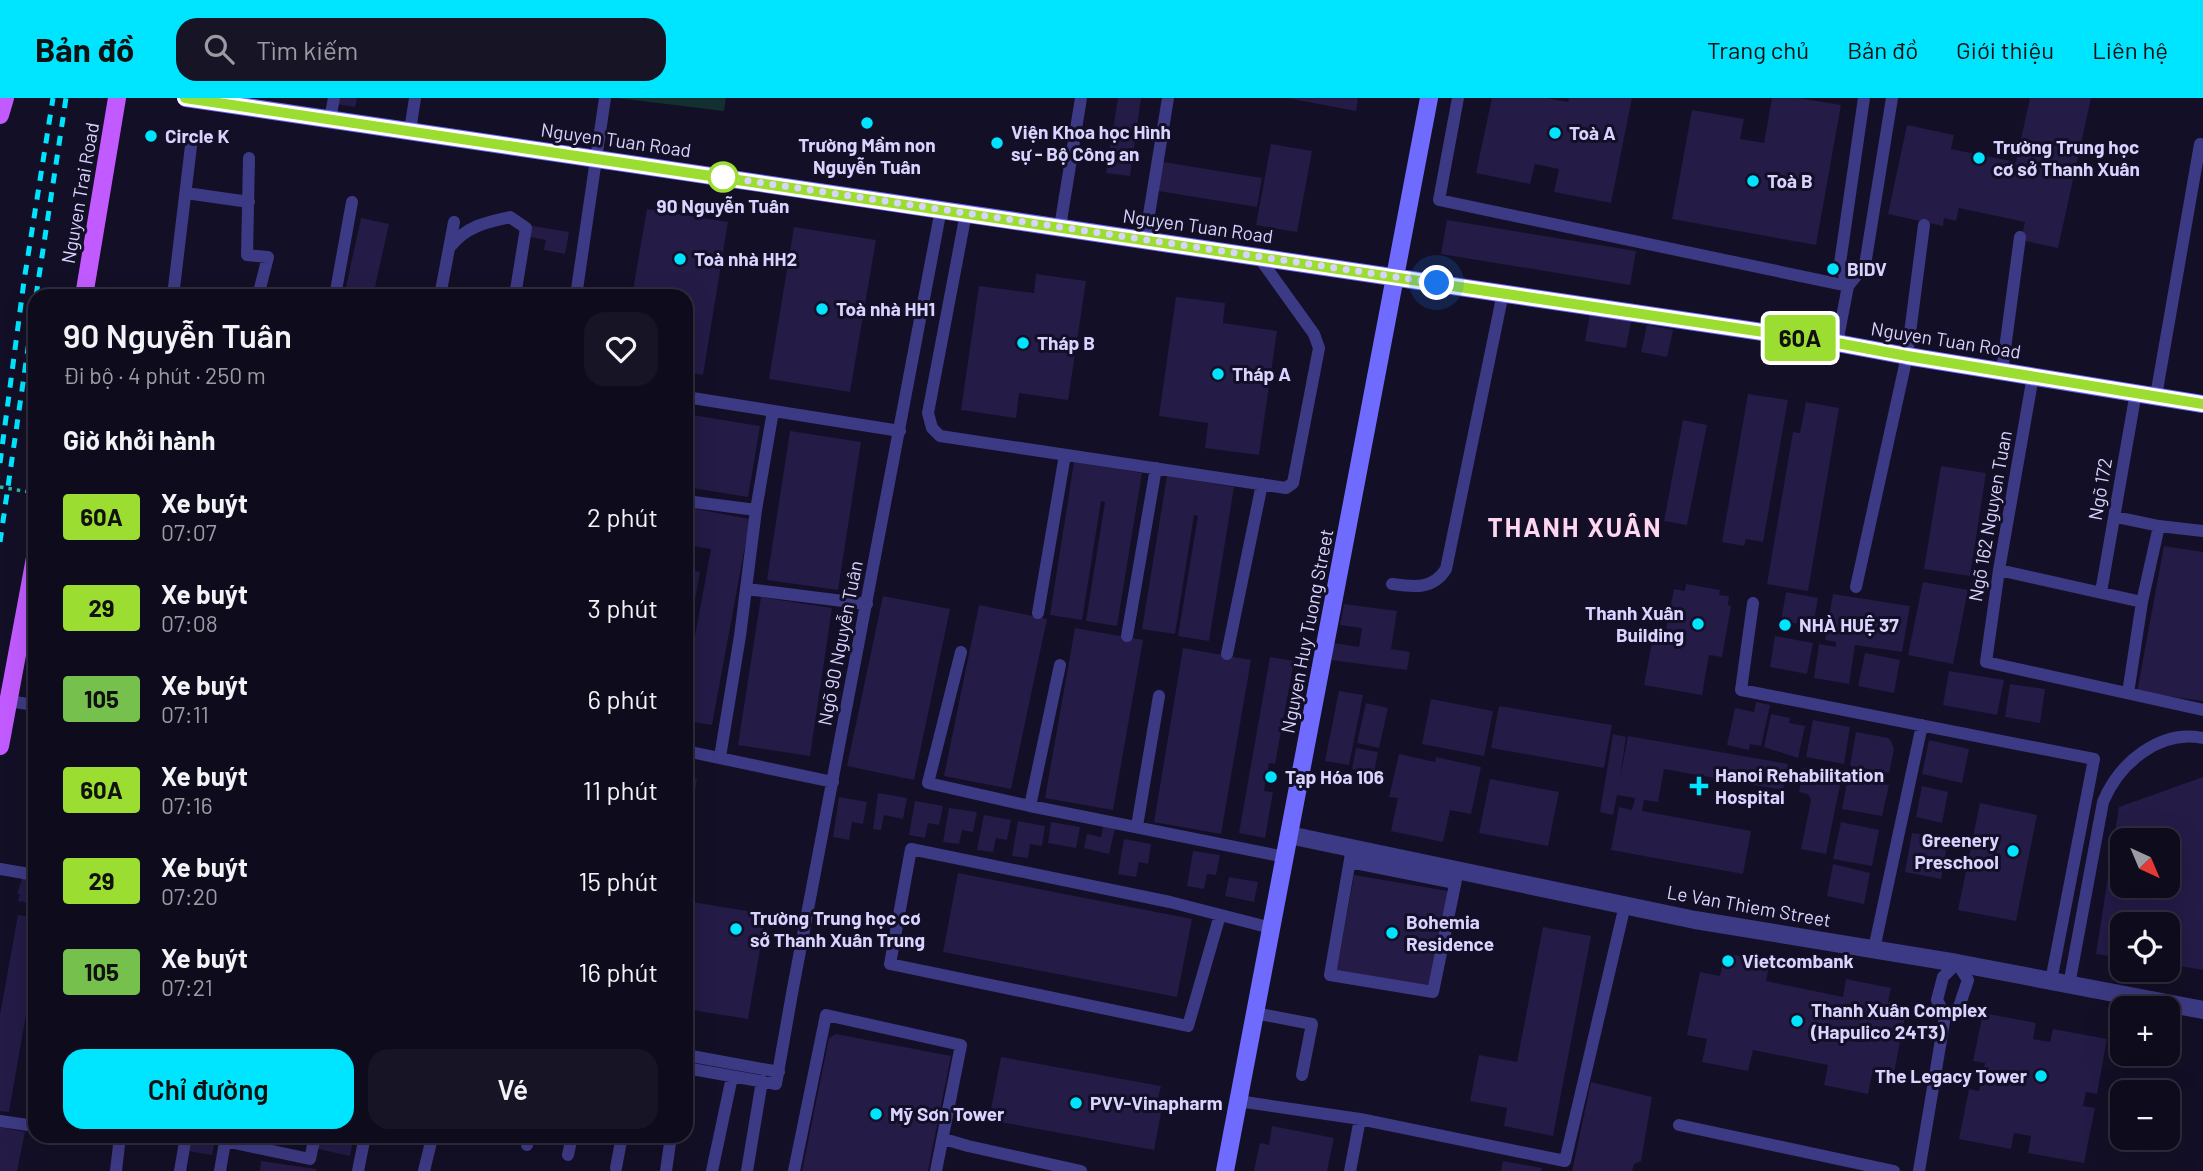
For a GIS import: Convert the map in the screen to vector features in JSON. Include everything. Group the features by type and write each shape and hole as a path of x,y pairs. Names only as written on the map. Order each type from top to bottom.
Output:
{"main road":[{"path":"0,115 5,98"},
{"path":"103,189 107,98"},
{"name":"Nguyen Trai Road","path":"85,289 117,98"},
{"path":"0,746 28,595"}],"street":[{"name":"Nguyen Tuan Road","path":"186,98 239,102 330,119 1396,276 1837,343 2203,404"},
{"name":"Nguyen Huy Tuong Street","path":"1224,1171 1429,98"},
{"name":"Le Van Thiem Street","path":"1289,835 1351,855 1457,876 1695,920 1957,963 2203,1010"}],"lane":[{"path":"330,119 334,98"},
{"path":"410,131 415,98"},
{"path":"577,289 605,98"},
{"path":"1060,227 1081,98"},
{"path":"1144,239 1168,98"},
{"path":"1458,98 1439,200 1848,286"},
{"path":"1848,286 1840,263 1864,98"},
{"path":"1837,343 1848,286 1865,265 1892,98"},
{"path":"2156,396 2200,144"},
{"path":"174,289 191,146"},
{"path":"249,158 247,254 268,257 260,289"},
{"path":"186,193 249,202"},
{"path":"336,289 352,202"},
{"name":"Ngõ 90 Nguyễn Tuân","path":"778,1078 941,209"},
{"path":"966,213 928,413 932,428 940,436 1286,488 1293,483 1319,348 1314,334 1258,256"},
{"path":"450,247 459,235 483,222 510,217 526,228 516,289"},
{"path":"441,289 454,222"},
{"path":"1856,587 1907,356 1924,225"},
{"path":"2001,371 2020,237"},
{"path":"1392,584 1418,588 1441,576 1446,569 1503,293"},
{"name":"Ngõ 162 Nguyen Tuan","path":"2033,376 1986,662 2128,693"},
{"name":"Ngõ 172","path":"2101,592 2136,392"},
{"path":"693,398 900,430"},
{"path":"720,757 773,411"},
{"path":"1038,613 1065,455"},
{"path":"1127,636 1156,468"},
{"path":"1227,654 1262,484"},
{"path":"693,501 756,510"},
{"path":"2116,517 2203,531"},
{"path":"2159,526 2142,602 2128,693 2203,710"},
{"path":"1999,570 2142,602"},
{"path":"747,589 867,604"},
{"path":"1754,603 1741,690 2094,759 2060,983"},
{"path":"961,652 928,783 1285,857"},
{"path":"1030,806 1060,665"},
{"path":"1137,827 1159,696"},
{"path":"8,701 28,704"},
{"path":"1874,949 1922,725"},
{"path":"2060,983 2109,789 2127,764 2149,748 2189,735 2203,738"},
{"path":"693,752 833,782"},
{"path":"1220,915 1188,1026 890,964 911,849 1170,902 1271,928"},
{"path":"1351,855 1330,975 1433,992 1457,876"},
{"path":"0,869 28,874"},
{"path":"1238,1101 1360,1119 1564,1166 1625,905"},
{"path":"1919,1171 1945,1016 1937,1000 1943,977 1957,963 1968,980 1959,1007 1945,1016"},
{"path":"1255,1013 1312,1024 1302,1075"},
{"path":"794,1171 826,1015 961,1045 936,1171"},
{"path":"693,1057 778,1078"},
{"path":"693,1069 762,1082 778,1078"},
{"path":"712,1171 732,1077"},
{"path":"747,1171 762,1082"},
{"path":"1350,1171 1360,1119"},
{"path":"0,1121 28,1125"},
{"path":"1679,1125 1894,1171"},
{"path":"944,1139 1081,1171"},
{"path":"116,1171 119,1143"},
{"path":"180,1171 185,1143"},
{"path":"220,1171 225,1143"},
{"path":"243,1143 310,1159 313,1143"},
{"path":"358,1171 364,1143"},
{"path":"424,1171 431,1143"},
{"path":"568,1155 571,1143"},
{"path":"616,1168 621,1143"},
{"path":"666,1171 670,1143"}],"path":[{"path":"0,487 28,492"}],"green space":[{"path":"617,98 726,98 724,111"}],"building":[{"path":"338,98 357,98 355,107 337,104"},
{"path":"1118,98 1141,98 1130,176 1106,173"},
{"path":"1287,98 1358,98 1356,111"},
{"name":"Toà A","path":"1492,98 1547,98 1568,102 1569,98 1632,98 1611,203 1554,192 1559,169 1535,164 1530,184 1476,173"},
{"name":"Toà B","path":"1772,98 1798,98 1841,105 1816,245 1672,219 1692,110 1744,119 1740,139 1764,143"},
{"path":"2030,98 2091,98 2058,248 2021,240 2025,222 1959,208 1956,221 1944,218 1943,226 1888,214 1907,125 1954,135 1951,149 2016,162"},
{"path":"1271,144 1312,151 1297,232 1256,225"},
{"path":"1163,162 1262,178 1257,207 1158,191"},
{"name":"Toà nhà HH2","path":"647,209 728,222 703,375 693,373 693,289 633,289"},
{"path":"361,218 389,224 375,289 346,289"},
{"path":"1447,220 1636,251 1630,285 1441,254"},
{"path":"527,225 569,232 565,254 544,250 546,240 525,236"},
{"name":"Toà nhà HH1","path":"794,227 876,240 850,392 769,379"},
{"name":"Tháp B","path":"1036,274 1086,281 1068,400 1019,393 1016,418 961,410 979,286 1034,293"},
{"name":"Tháp A","path":"1176,297 1225,303 1223,323 1277,331 1259,455 1205,448 1208,423 1159,416"},
{"path":"1591,308 1632,316 1626,348 1585,341"},
{"path":"1647,325 1673,330 1667,357 1641,352"},
{"path":"1748,394 1788,400 1763,542 1746,539 1744,546 1722,542"},
{"path":"1806,402 1839,408 1808,591 1767,584 1793,432 1800,433"},
{"path":"693,415 760,426 748,497 693,488"},
{"path":"1683,420 1707,425 1687,525 1664,521"},
{"path":"790,431 861,442 838,590 767,580"},
{"path":"1074,462 1142,473 1117,626 1086,621 1105,502 1101,501 1082,620 1050,615"},
{"path":"1941,466 1986,473 1970,576 1924,569"},
{"path":"1167,476 1234,487 1209,641 1178,636 1198,516 1194,515 1175,634 1142,629"},
{"path":"693,508 750,519 712,725 693,722 693,647 711,549 693,546"},
{"path":"2164,546 2203,552 2203,701 2137,692"},
{"path":"693,570 700,572 693,610"},
{"path":"1923,582 1968,590 1953,664 1908,655"},
{"name":"Thanh Xuân Building","path":"1686,584 1720,590 1719,595 1729,596 1728,605 1731,606 1722,657 1709,655 1702,695 1644,685 1652,642 1663,644 1674,589 1685,591"},
{"path":"1786,592 1818,598 1813,626 1781,621"},
{"path":"1833,594 1910,606 1902,652 1855,645 1849,684 1814,678 1819,644 1836,647 1836,642 1825,640"},
{"path":"883,596 950,609 914,780 847,766"},
{"path":"761,597 832,608 810,756 738,745"},
{"path":"1344,604 1397,611 1391,649 1410,652 1407,670 1331,660 1334,643 1359,647 1362,628 1340,625"},
{"path":"979,605 1047,619 1011,789 944,776"},
{"path":"1075,628 1143,640 1113,810 1045,798"},
{"path":"1775,636 1813,643 1807,674 1770,667"},
{"path":"1183,648 1251,660 1221,834 1154,822"},
{"path":"1865,653 1900,660 1894,693 1858,686"},
{"path":"1270,657 1294,661 1275,764 1269,763 1264,791 1273,792 1265,838 1239,833"},
{"path":"1949,671 2004,680 1997,715 1943,705"},
{"path":"2010,684 2045,689 2040,723 2005,717"},
{"path":"1339,691 1363,695 1349,765 1325,761"},
{"path":"1431,699 1493,711 1484,756 1422,744"},
{"path":"1756,702 1770,705 1761,746 1750,744 1749,750 1727,745 1735,708 1754,712"},
{"path":"1366,703 1388,708 1379,748 1357,743"},
{"path":"1499,706 1612,725 1604,768 1491,748"},
{"path":"1771,714 1790,718 1789,723 1805,726 1798,758 1764,747"},
{"path":"1813,720 1850,727 1844,764 1806,757"},
{"path":"1856,732 1888,738 1891,741 1894,749 1889,773 1850,766"},
{"path":"1613,734 1626,737 1620,778 1628,736 1788,764 1783,790 1664,769 1658,802 1644,800 1642,811 1751,831 1743,874 1611,850 1619,807 1632,810 1635,798 1617,795 1613,815 1600,812"},
{"path":"1929,740 1969,749 1962,783 1922,774"},
{"path":"1356,748 1378,752 1374,773 1352,769"},
{"path":"1399,754 1435,762 1436,757 1481,767 1471,814 1450,810 1443,842 1391,831 1398,798 1389,797"},
{"path":"1803,768 1842,775 1826,854 1801,849 1811,800 1808,794 1799,792"},
{"path":"1848,777 1889,785 1882,816 1842,809"},
{"path":"2203,777 2203,970 2180,966 2180,912 2110,912 2110,956 2096,954 2110,865 2110,898 2180,898 2180,828 2116,828 2119,807"},
{"path":"693,779 697,779 693,801"},
{"path":"1490,779 1559,792 1548,846 1479,833"},
{"path":"1922,786 1948,792 1942,823 1916,817"},
{"path":"878,793 907,798 903,819 884,815 881,830 873,829"},
{"path":"839,797 867,802 863,824 852,822 849,840 833,837"},
{"path":"915,801 943,806 939,825 928,823 925,838 909,835"},
{"path":"1980,803 2037,815 2016,921 1958,910"},
{"path":"949,808 977,812 973,832 962,830 959,844 943,842"},
{"path":"984,815 1011,820 1007,840 996,838 993,852 977,850"},
{"path":"1018,821 1045,826 1042,846 1030,844 1028,858 1012,856"},
{"path":"1051,822 1080,827 1076,848 1048,843"},
{"path":"1841,822 1879,830 1872,866 1833,859"},
{"path":"1103,827 1115,829 1109,854 1084,848 1087,834 1101,837"},
{"path":"1912,833 1948,839 1941,879 1905,872"},
{"path":"1124,839 1151,844 1148,864 1139,862 1136,877 1118,874"},
{"path":"1193,851 1220,855 1216,875 1207,874 1204,889 1187,886"},
{"path":"1833,864 1870,873 1864,904 1827,896"},
{"path":"958,873 1192,919 1177,997 943,952"},
{"name":"Bohemia Residence","path":"1354,875 1448,891 1430,992 1336,975"},
{"path":"23,876 28,877 28,903 18,901 20,894 17,894"},
{"path":"1229,877 1258,882 1254,902 1225,896"},
{"path":"693,902 766,914 748,1019 693,1010"},
{"path":"18,915 28,917 28,1003 9,1112 0,1111 0,1015"},
{"path":"1543,927 1591,936 1553,1136 1504,1126 1507,1108 1470,1101 1479,1055 1517,1062"},
{"name":"Thanh Xuân Complex (Hapulico 24T3)","path":"1725,953 1770,962 1766,981 1843,997 1846,979 1891,988 1888,1002 1907,1006 1893,1078 1872,1074 1868,1094 1824,1085 1828,1065 1753,1050 1748,1071 1702,1062 1707,1039 1687,1035 1700,972 1720,976"},
{"name":"The Legacy Tower","path":"1983,1013 2036,1023 2033,1039 2050,1042 2053,1029 2107,1039 2097,1094 2086,1092 2083,1106 2095,1108 2084,1163 2028,1153 2031,1136 2014,1133 2011,1149 1959,1139 1969,1089 1979,1091 1985,1063 1973,1061"},
{"name":"Mỹ Sơn Tower","path":"836,1034 951,1056 928,1171 802,1171 829,1038"},
{"name":"PVV-Vinapharm","path":"1001,1057 1161,1086 1157,1102 1163,1103 1154,1150 989,1120"},
{"path":"1591,1082 1652,1097 1641,1161 1634,1164 1632,1171 1572,1171"},
{"path":"1272,1126 1334,1138 1327,1171 1254,1171 1260,1143 1269,1145"},
{"path":"0,1127 25,1132 17,1171 0,1171"},
{"path":"190,1143 215,1143 212,1155 188,1151"},
{"path":"319,1143 353,1143 350,1156 318,1149"},
{"path":"261,1161 316,1169 316,1171 260,1171"},
{"path":"1503,1161 1542,1168 1541,1171 1501,1171"}],"railway":[{"path":"0,463 24,281 53,98"},
{"path":"37,289 66,98"},
{"path":"0,542 28,348"}],"bus line":[{"name":"60A","path":"185,98 1396,276 1837,343 2203,404"}],"place":[{"name":"Trường Mầm non Nguyễn Tuân","path":"867,123"},
{"name":"Toà A","path":"1555,133"},
{"name":"Circle K","path":"151,136"},
{"name":"Viện Khoa học Hình sự - Bộ Công an","path":"997,143"},
{"name":"Trường Trung học cơ sở Thanh Xuân","path":"1979,158"},
{"name":"90 Nguyễn Tuân","path":"723,177"},
{"name":"Toà B","path":"1753,181"},
{"name":"Toà nhà HH2","path":"680,259"},
{"name":"BIDV","path":"1833,269"},
{"name":"Toà nhà HH1","path":"822,309"},
{"name":"Tháp B","path":"1023,343"},
{"name":"Tháp A","path":"1218,374"},
{"name":"Thanh Xuân Building","path":"1698,624"},
{"name":"NHÀ HUỆ 37","path":"1785,625"},
{"name":"Tạp Hóa 106","path":"1271,777"},
{"name":"Hanoi Rehabilitation Hospital","path":"1699,786"},
{"name":"Greenery Preschool","path":"2013,851"},
{"name":"Trường Trung học cơ sở Thanh Xuân Trung","path":"736,929"},
{"name":"Bohemia Residence","path":"1392,933"},
{"name":"Vietcombank","path":"1728,961"},
{"name":"Thanh Xuân Complex (Hapulico 24T3)","path":"1797,1021"},
{"name":"The Legacy Tower","path":"2041,1076"},
{"name":"PVV-Vinapharm","path":"1076,1103"},
{"name":"Mỹ Sơn Tower","path":"876,1114"}],"district":[{"name":"THANH XUÂN","path":"1575,528"}],"route":[{"path":"723,177 1437,283"}]}
